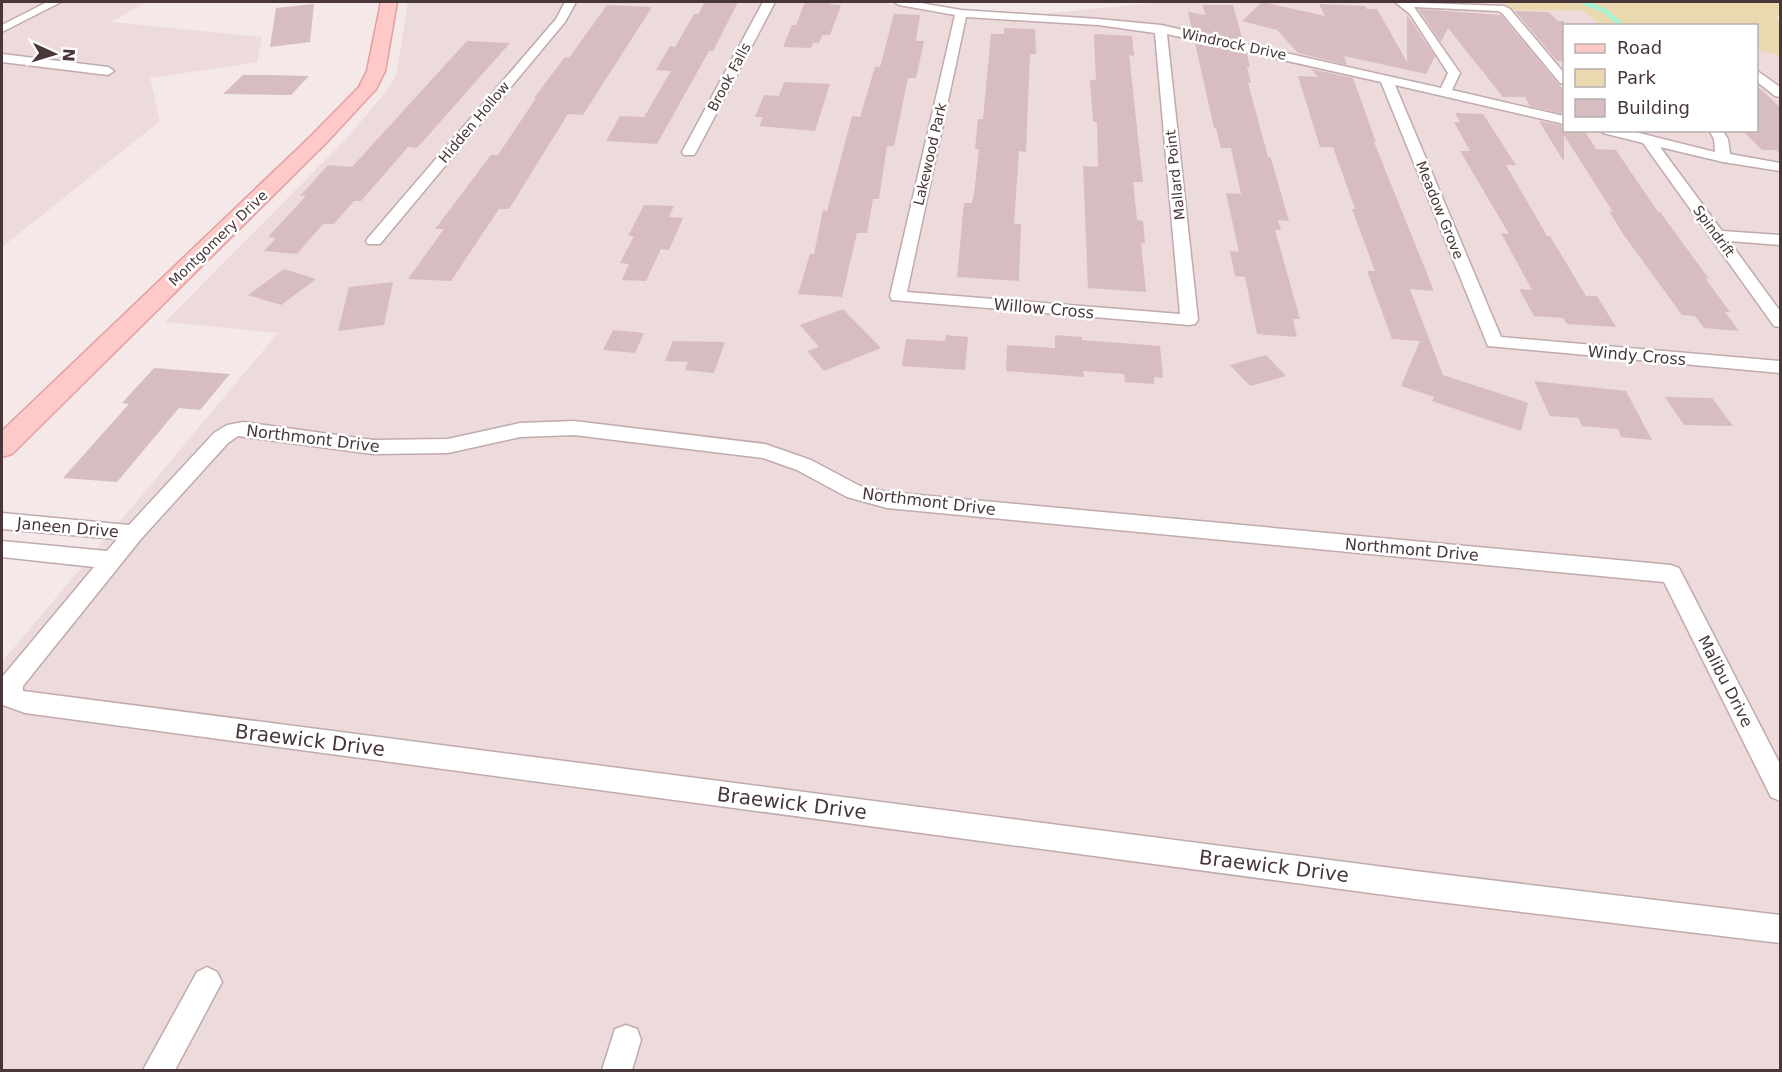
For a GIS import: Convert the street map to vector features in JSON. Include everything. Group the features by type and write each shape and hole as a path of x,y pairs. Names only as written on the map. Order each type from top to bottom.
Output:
{"main road":[{"name":"Montgomery Drive","path":"2,447 319,139 367,89 375,71 389,2"}],"street":[{"path":"2,29 55,2"},
{"name":"Hidden Hollow","path":"374,241 561,20 570,2"},
{"name":"Brook Falls","path":"689,152 769,2"},
{"name":"Windrock Drive","path":"898,2 961,13 1098,22 1161,29 1234,42 1563,120"},
{"path":"1401,2 1500,8 1506,11 1563,79"},
{"path":"1401,2 1414,12 1454,74 1444,92"},
{"name":"Lakewood Park","path":"898,296 961,13"},
{"name":"Mallard Point","path":"1161,29 1189,320"},
{"path":"2,58 108,70"},
{"path":"1758,76 1780,93"},
{"name":"Meadow Grove","path":"1386,78 1494,342"},
{"path":"1616,132 1723,158 1780,167"},
{"path":"1716,132 1721,140 1723,158"},
{"name":"Spindrift","path":"1648,140 1780,322"},
{"path":"1717,235 1780,240"},
{"name":"Willow Cross","path":"898,296 1189,320"},
{"name":"Windy Cross","path":"1494,342 1780,367"},
{"name":"Northmont Drive","path":"134,533 221,438 234,430 243,429 383,447 448,446 520,430 574,429 765,451 804,465 854,492 887,500 1671,573"},
{"name":"Janeen Drive","path":"2,520 134,533"},
{"name":"Braewick Drive","path":"134,533 11,683 11,698 26,702 1344,875 1780,929"},
{"path":"2,549 111,560"},
{"name":"Malibu Drive","path":"1671,573 1780,789"},
{"path":"158,1071 207,982"},
{"path":"617,1071 626,1040"}],"shaded area":[{"path":"2,2 147,2 111,22 262,37 257,62 150,78 160,121 2,247"},
{"path":"408,2 882,2 936,14 983,20 1163,2 1503,2 1510,10 1584,11 1598,24 1563,24 1563,132 1758,132 1758,50 1780,56 1780,1070 2,1070 2,662 278,333 165,322 350,135 391,85 397,72"}],"green space":[{"path":"1503,2 1780,2 1780,14 1777,17 1780,23 1780,56 1758,50 1758,24 1598,24 1584,11 1510,10"}],"building":[{"path":"705,2 738,2 713,51 709,51 657,144 606,141 620,116 644,117 671,71 656,70 670,46 675,47 694,14 698,14"},
{"path":"805,2 831,2 830,4 841,5 830,35 822,35 819,43 813,43 811,48 783,47 792,25 796,25"},
{"path":"1262,2 1325,16 1319,4 1365,6 1367,9 1377,9 1407,62 1407,15 1435,56 1426,74 1344,56 1347,65 1298,53 1277,30 1242,21"},
{"path":"314,4 310,42 270,47 276,8"},
{"path":"607,5 652,7 583,115 568,114 509,209 499,209 451,281 408,279 444,229 435,229 491,155 498,155 536,98 534,98 565,57 569,58"},
{"path":"1202,5 1233,5 1243,41 1192,30 1188,12 1206,15"},
{"path":"1418,9 1501,15 1563,88 1563,114 1530,106 1525,97 1503,97 1448,28 1441,42"},
{"path":"1515,11 1548,12 1558,21 1564,21 1563,61 1557,61"},
{"path":"894,14 920,15 916,41 924,41 916,78 908,78 894,146 887,146 879,199 873,199 867,233 857,233 842,297 798,294 810,254 814,254 823,210 827,211 852,116 860,117 875,67 880,67"},
{"path":"1004,28 1035,29 1036,54 1030,54 1026,152 1019,151 1014,224 1021,224 1019,281 957,277 964,203 972,203 974,194 979,149 975,149 978,119 983,119 991,34 1004,34"},
{"path":"1094,34 1132,36 1134,56 1129,55 1143,182 1133,182 1137,220 1143,221 1145,244 1141,243 1146,292 1088,288 1083,166 1098,167 1097,122 1093,122 1090,80 1096,80"},
{"path":"467,41 510,43 417,148 408,147 361,201 354,201 334,224 323,224 297,254 264,251 276,238 268,237 306,196 300,196 328,165 352,167"},
{"path":"1195,43 1247,54 1251,83 1248,83 1268,157 1271,158 1289,221 1278,220 1281,230 1275,230 1300,319 1293,319 1297,337 1257,334 1245,277 1235,276 1230,251 1239,252 1226,193 1241,194 1231,148 1221,148 1216,128 1214,128"},
{"path":"1311,69 1353,78 1376,142 1374,142 1434,291 1410,289 1443,375 1528,403 1521,431 1432,401 1434,397 1401,386 1420,341 1392,339 1367,271 1375,271 1352,209 1355,209 1333,147 1320,147 1298,76 1318,77"},
{"path":"243,75 309,76 291,95 223,94"},
{"path":"784,82 830,84 815,131 759,126 763,117 755,117 764,95 779,96"},
{"path":"1758,87 1780,107 1780,155 1776,150 1762,150 1744,132 1758,132"},
{"path":"1455,113 1483,114 1516,165 1506,165 1547,236 1550,236 1586,296 1597,296 1616,327 1567,324 1563,318 1534,316 1519,289 1532,290 1501,233 1509,234 1460,151 1470,151 1454,122 1460,122"},
{"path":"1539,121 1563,126 1563,132 1585,132 1596,149 1616,150 1658,212 1709,279 1705,278 1730,312 1725,312 1739,331 1704,328 1695,316 1682,315 1623,234 1609,211 1613,212 1564,135 1564,162"},
{"path":"644,205 674,206 669,217 683,218 669,250 661,249 646,281 622,280 629,264 620,263 634,236 628,236"},
{"path":"284,269 316,279 281,305 248,295"},
{"path":"393,282 384,325 338,331 349,287"},
{"path":"843,309 881,348 824,371 807,351 819,347 800,325"},
{"path":"613,330 644,333 635,353 603,350"},
{"path":"946,335 968,337 965,370 902,366 906,339 945,341"},
{"path":"1055,335 1082,337 1082,340 1160,346 1163,378 1154,377 1154,384 1125,382 1124,374 1083,371 1084,377 1006,371 1007,345 1055,348"},
{"path":"673,341 725,342 714,373 685,370 688,362 665,361"},
{"path":"1266,355 1286,376 1250,386 1230,365"},
{"path":"154,368 230,374 200,410 179,408 117,482 63,478 129,404 122,403"},
{"path":"1534,381 1626,391 1652,440 1621,437 1618,429 1582,426 1578,418 1550,416"},
{"path":"1665,397 1712,398 1733,426 1684,425"}],"waterway":[{"path":"1583,2 1605,11 1620,24"}]}
